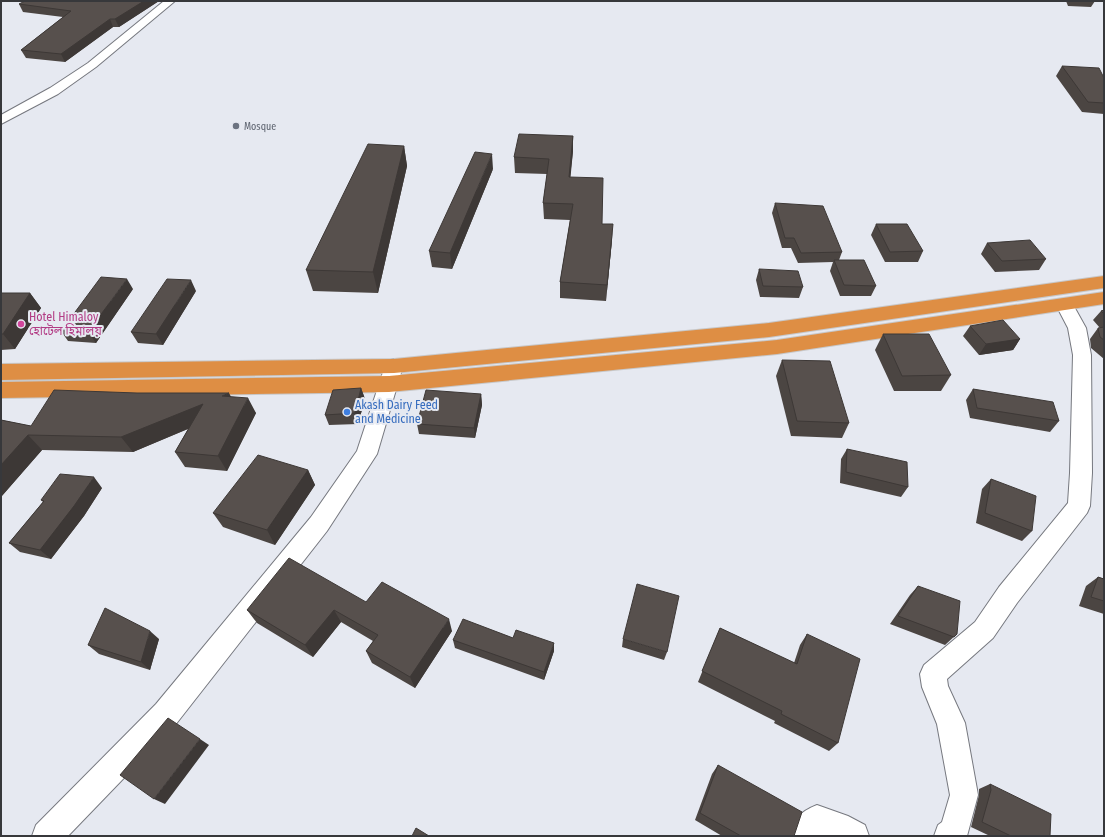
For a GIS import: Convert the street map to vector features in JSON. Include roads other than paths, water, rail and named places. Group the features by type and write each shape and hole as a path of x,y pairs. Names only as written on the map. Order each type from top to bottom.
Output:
{"highway":[{"path":"773,338 1104,282"},
{"path":"1,390 193,388 391,375 773,338 1066,305 1104,298"},
{"path":"1,372 204,369 391,375"},
{"path":"193,388 204,369"}],"street":[{"path":"1,120 54,91 92,65 170,1"},
{"path":"948,836 954,831 964,794 951,722 935,687 933,674 984,630 1008,595 1079,506 1081,473 1082,355 1077,328 1066,305"},
{"path":"47,836 166,714 319,524 367,454 391,375"},
{"path":"804,836 806,828 817,820 837,827 854,836"}],"place":[{"name":"Mosque","path":"236,126"},
{"name":"Hotel Himaloy হোটেল হিমালয়","path":"21,324"},
{"name":"Akash Dairy Feed and Medicine","path":"347,412"}]}
